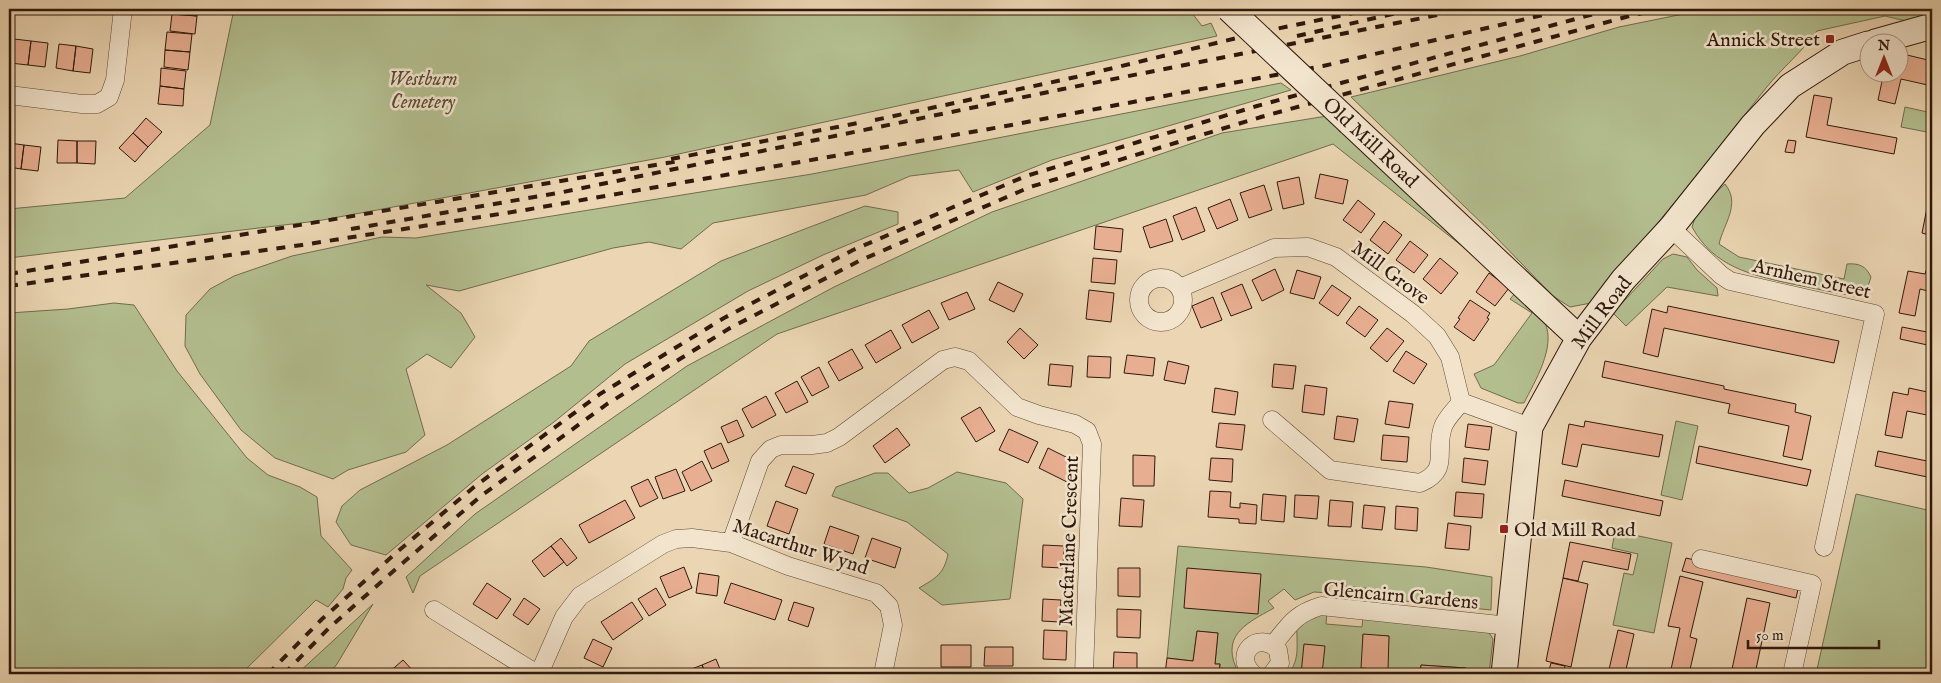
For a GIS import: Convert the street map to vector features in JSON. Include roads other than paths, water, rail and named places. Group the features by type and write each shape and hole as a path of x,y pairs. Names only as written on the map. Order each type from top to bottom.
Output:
{"street":[{"path":"9,95 82,104 97,104 109,97 115,80 123,9"},
{"name":"Old Mill Road","path":"1229,9 1579,338"},
{"path":"1908,33 1932,26"},
{"name":"Mill Road","path":"1504,674 1530,427 1579,338 1623,280 1671,228 1753,125 1790,86 1843,52 1858,47"},
{"name":"Arnhem Street","path":"1671,228 1721,276 1730,281 1875,314 1824,547"},
{"name":"Mill Grove","path":"1180,288 1274,248 1308,247 1336,257 1413,314 1437,336 1450,358 1461,402"},
{"name":"Macfarlane Crescent","path":"730,543 760,461 771,449 781,445 827,443 840,438 943,360 954,357 969,361 1017,407 1075,424 1087,431 1092,444 1084,674"},
{"path":"1272,420 1330,470 1420,483 1431,478 1438,470 1443,426 1461,402 1530,427"},
{"name":"Macarthur Wynd","path":"538,674 564,617 580,596 663,544 676,539 692,538 730,543 788,566 876,593 890,606 893,625 883,674"},
{"path":"1701,559 1812,584 1792,674"},
{"name":"Glencairn Gardens","path":"1273,645 1293,620 1306,611 1321,606 1509,626"},
{"path":"434,610 538,674"},
{"path":"1253,674 1247,669 1245,662 1248,649 1260,642 1267,642 1278,650 1280,663 1272,674"}],"railway":[{"path":"875,120 1076,77 1266,31 1373,9"},
{"path":"1297,36 1414,9"},
{"path":"351,229 563,192 1063,89 1468,9"},
{"path":"9,286 302,245 525,210 1006,126 1323,66 1569,9"},
{"path":"268,674 322,619 474,487 600,394 724,318 853,250 1026,176 1257,106 1612,9"},
{"path":"284,674 330,627 481,496 607,404 730,328 859,261 1030,187 1261,117 1633,15 1662,9"},
{"path":"671,159 858,123"},
{"path":"9,274 679,161"}],"place":[{"name":"Annick Street","path":"1830,39"},
{"name":"Old Mill Road","path":"1504,529"}],"park label":[{"name":"Westburn Cemetery","path":"423,90"}]}
